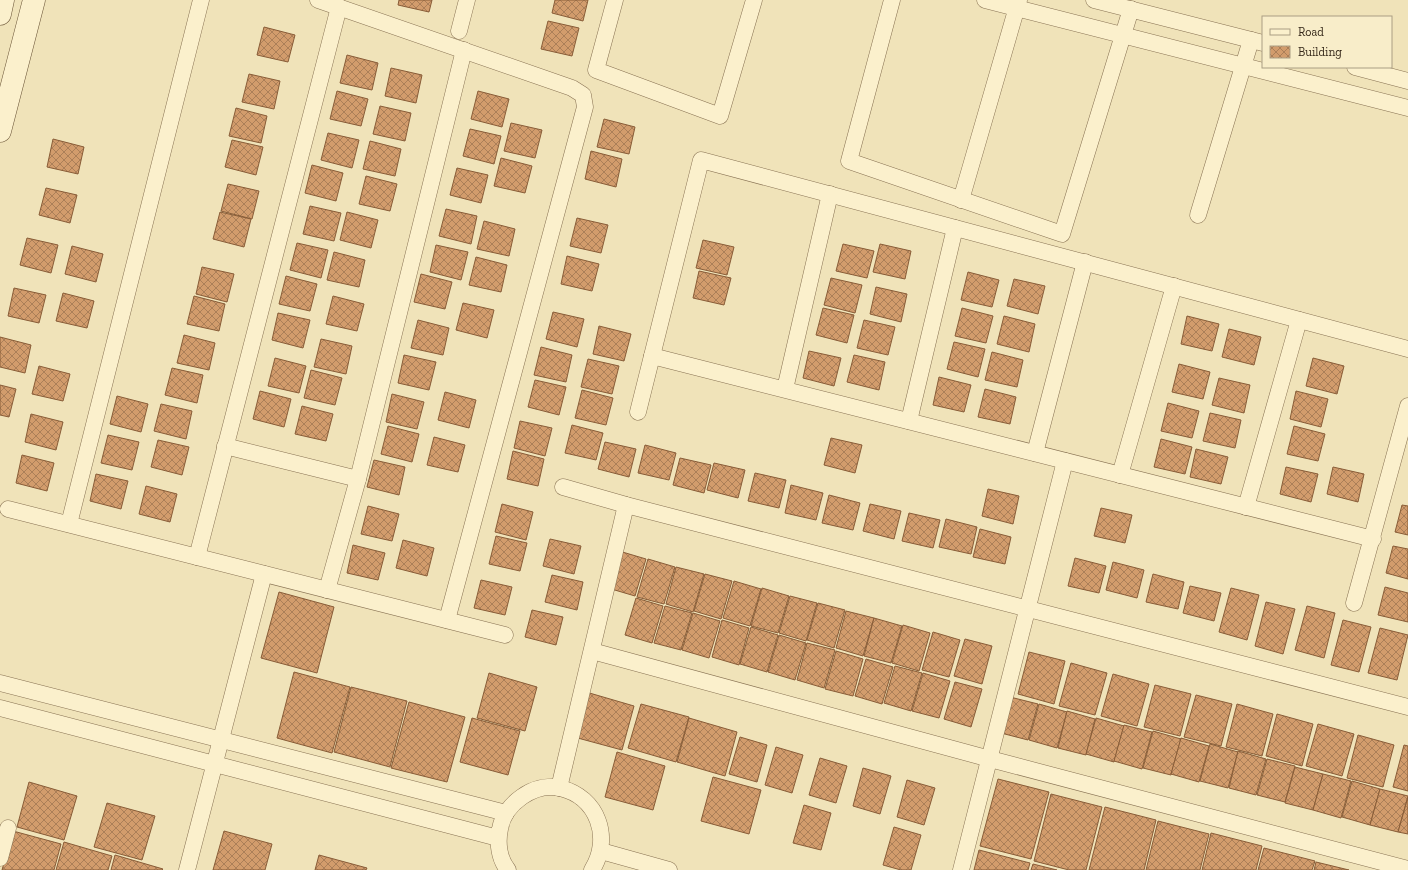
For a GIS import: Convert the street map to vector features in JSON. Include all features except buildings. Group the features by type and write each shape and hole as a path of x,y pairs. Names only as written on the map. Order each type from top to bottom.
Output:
{"street":[{"path":"0,14 4,0"},
{"path":"0,132 34,0"},
{"path":"69,524 201,0"},
{"path":"318,0 572,88 583,95 585,107 447,620"},
{"path":"459,31 467,0"},
{"path":"615,0 596,70 720,116 754,0"},
{"path":"892,0 848,161 1062,234 1131,9"},
{"path":"985,0 1018,4 1123,35 1408,108"},
{"path":"1094,0 1257,42 1244,66 1198,215"},
{"path":"961,200 1018,4"},
{"path":"197,557 339,7"},
{"path":"327,590 358,479 464,50"},
{"path":"1359,68 1408,81"},
{"path":"1367,98 1374,72"},
{"path":"638,412 701,160 1408,349"},
{"path":"785,390 830,194"},
{"path":"910,421 955,228"},
{"path":"1035,453 1085,262"},
{"path":"1120,475 1174,286"},
{"path":"1246,506 1299,320"},
{"path":"652,356 1373,539"},
{"path":"1354,603 1373,539 1408,406"},
{"path":"225,446 358,479"},
{"path":"961,870 1065,461"},
{"path":"563,487 626,505 1408,707"},
{"path":"560,788 626,505"},
{"path":"8,509 505,635"},
{"path":"187,870 213,765 264,574"},
{"path":"592,651 990,759 1408,868"},
{"path":"0,683 220,741 506,813"},
{"path":"0,708 213,765 498,838"},
{"path":"508,870 500,854 498,838 500,825 506,813 517,800 532,791 560,788 580,797 591,808 598,821 602,836 601,851 592,870"},
{"path":"0,858 8,828"},
{"path":"601,851 669,870"}]}
